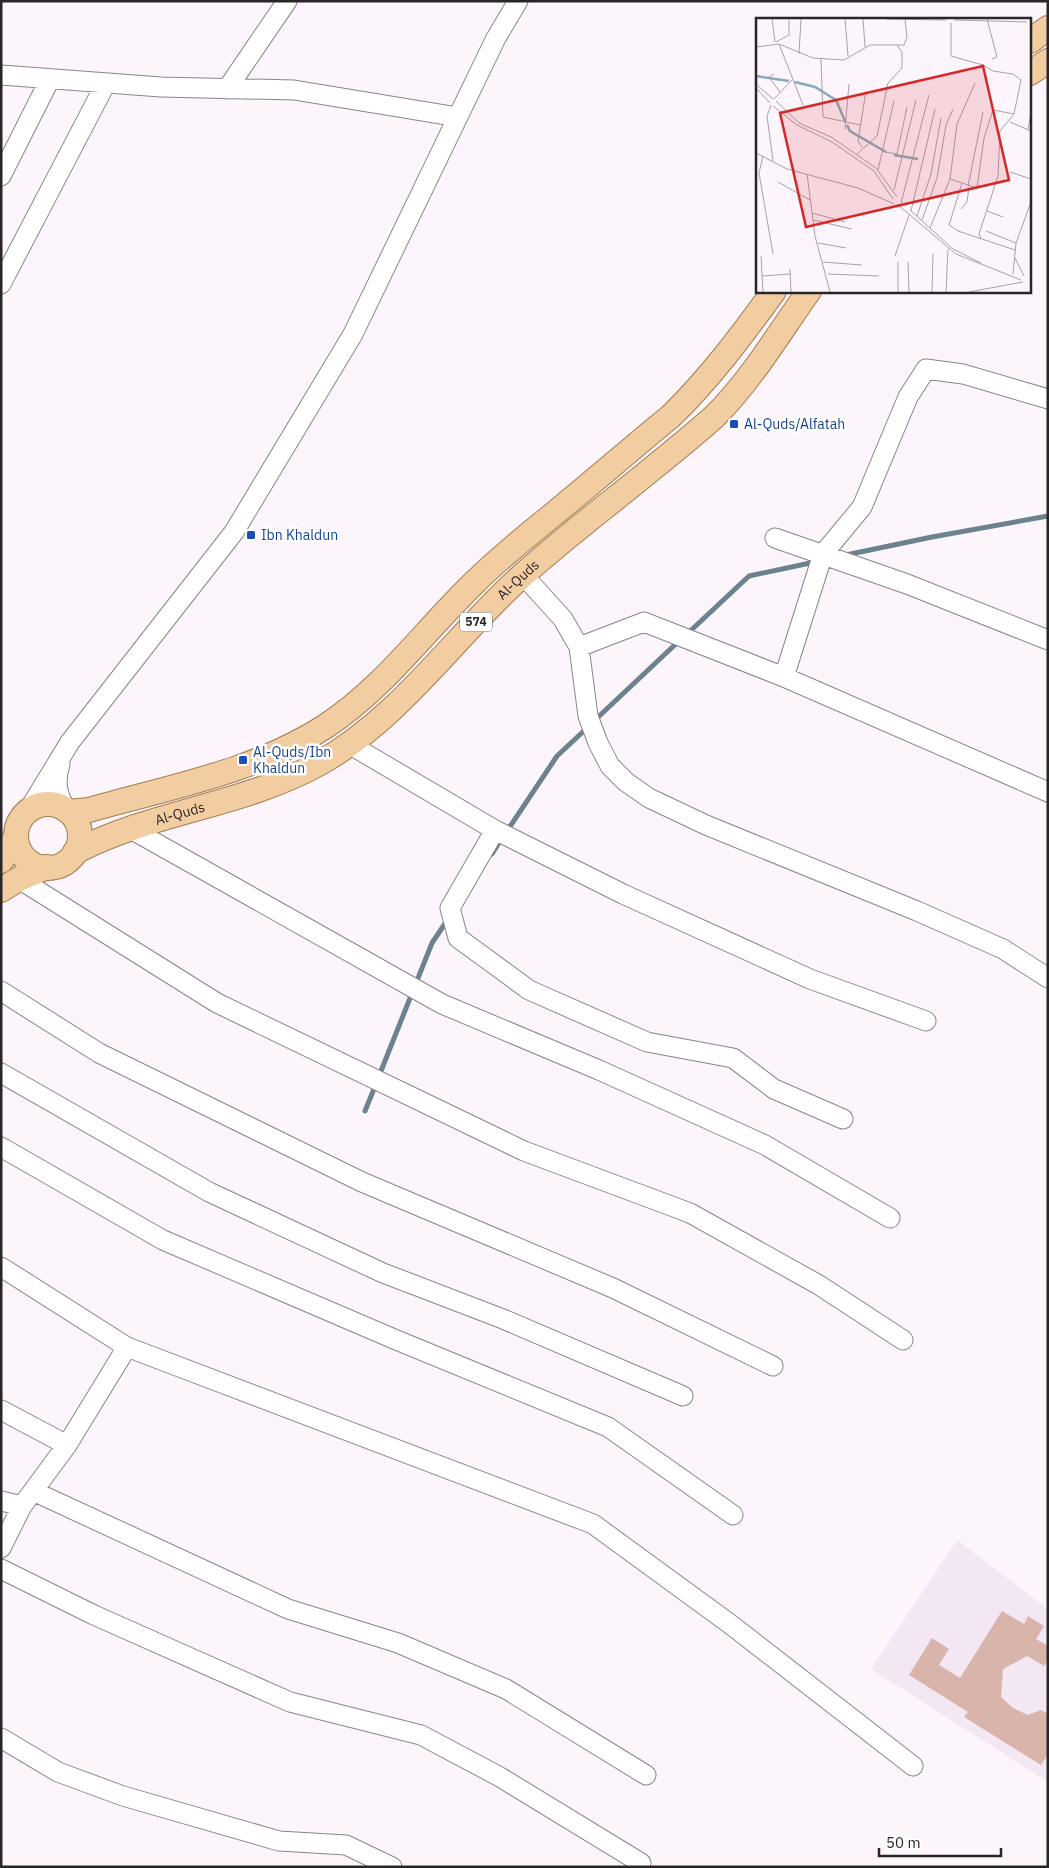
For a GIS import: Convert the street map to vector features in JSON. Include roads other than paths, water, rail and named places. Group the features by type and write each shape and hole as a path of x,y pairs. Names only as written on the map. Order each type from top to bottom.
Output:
{"main road":[{"path":"1032,40 1048,28"},
{"path":"1032,72 1048,61"},
{"name":"Al-Quds","path":"67,811 89,810 215,776 270,756 326,726 383,681 481,576 688,400 726,356 773,292"},
{"name":"Al-Quds","path":"75,852 98,840 129,828 269,787 322,762 390,713 523,575 714,416 747,379 808,292"},
{"name":"574","path":"28,811 36,806 46,804 56,805 67,811"},
{"path":"28,811 21,818 17,827 18,847 32,863 47,867"},
{"path":"67,811 78,825 80,834 79,844 75,852"},
{"path":"1,862 16,837"},
{"name":"574","path":"10,884 47,867 62,864 75,852"}],"street":[{"path":"227,89 287,1"},
{"path":"28,811 70,742 234,532 353,334 496,38 518,1"},
{"path":"1,75 161,87 294,90 458,117"},
{"path":"1,176 50,79"},
{"path":"1,284 106,83"},
{"path":"784,678 823,554 862,507 908,397 926,369 963,374 1048,399"},
{"path":"775,538 907,584 1048,640"},
{"path":"523,575 563,620 578,647 588,716 598,743 610,766 626,782 649,798 706,825 918,911 1003,949 1048,978"},
{"path":"578,647 644,622 784,678 1048,792"},
{"path":"349,744 495,830 623,894 810,979 926,1021"},
{"path":"62,755 56,776 58,797 67,811"},
{"path":"129,828 442,1004 599,1070 765,1144 890,1218"},
{"path":"495,830 450,908 458,938 529,990 647,1042 733,1058 774,1089 843,1119"},
{"path":"10,884 217,1003 524,1151 690,1214 819,1285 903,1340"},
{"path":"1,992 99,1053 362,1182 613,1288 773,1366"},
{"path":"1,1073 218,1196 383,1274 502,1319 683,1396"},
{"path":"1,1147 162,1240 394,1339 608,1426 733,1515"},
{"path":"1,1267 127,1347 593,1524 730,1624 913,1766"},
{"path":"1,1548 28,1499 67,1445 127,1347"},
{"path":"1,1410 67,1445"},
{"path":"1,1502 28,1499 288,1609 398,1643 506,1689 646,1775"},
{"path":"1,1569 94,1615 290,1702 421,1735 509,1782 640,1863 638,1867"},
{"path":"1,1738 58,1772 123,1796 279,1841 346,1845 392,1867"}],"waterway":[{"path":"846,555 1048,516"},
{"path":"686,635 749,576 815,562"},
{"path":"595,720 680,640"},
{"path":"507,831 557,756 587,728"},
{"path":"492,854 502,838"},
{"path":"379,1076 432,943 448,919"},
{"path":"365,1111 376,1084"}],"place":[{"name":"Al-Quds/Alfatah","path":"734,424"},
{"name":"Ibn Khaldun","path":"251,535"},
{"name":"Al-Quds/Ibn Khaldun","path":"243,760"}]}
